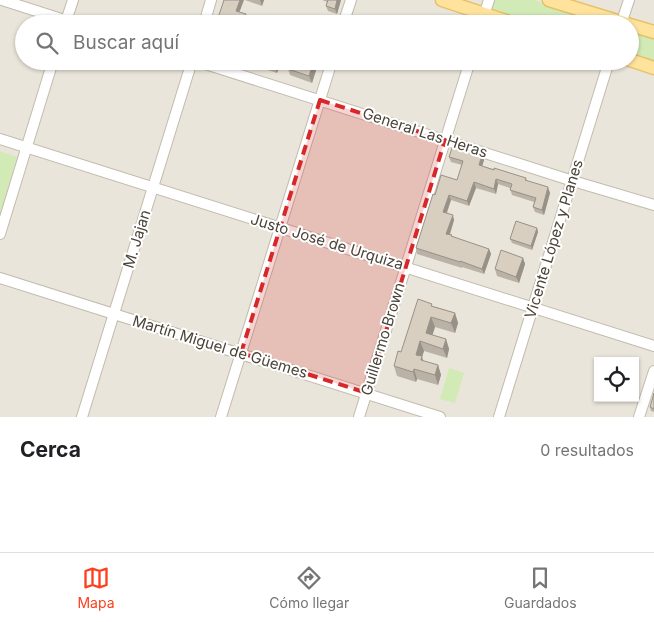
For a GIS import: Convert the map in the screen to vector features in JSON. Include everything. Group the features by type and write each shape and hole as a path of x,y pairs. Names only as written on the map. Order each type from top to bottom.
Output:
{"main road":[{"path":"442,0 474,15"},
{"path":"549,0 596,15"},
{"path":"639,28 654,32"},
{"path":"639,63 654,68"}],"street":[{"path":"2,0 46,15"},
{"path":"68,15 73,0"},
{"path":"207,15 211,0"},
{"path":"346,15 351,0"},
{"path":"484,15 489,0"},
{"path":"626,15 629,0"},
{"path":"0,234 51,70"},
{"name":"M. Jajan","path":"82,417 189,70"},
{"name":"General Las Heras","path":"225,70 654,205"},
{"path":"221,417 329,70"},
{"name":"Guillermo Brown","path":"359,417 467,70"},
{"name":"Vicente López y Planes","path":"499,417 607,70"},
{"name":"Justo José de Urquiza","path":"0,139 654,346"},
{"name":"Martín Miguel de Güemes","path":"0,278 440,417"},
{"path":"639,417 654,371"}],"highlighted area":[{"path":"320,100 445,140 367,393 241,353"}],"shaded area":[{"path":"0,0 654,0 654,417 0,417"}],"green space":[{"path":"491,0 534,0 583,15 503,15 488,10"},
{"path":"639,33 654,36 654,63 639,58"},
{"path":"0,151 17,157 0,214"},
{"path":"449,368 464,373 455,403 440,399"}],"building":[{"path":"224,0 240,0 236,11 246,14 246,15 219,15"},
{"path":"328,0 337,0 335,9 326,6"},
{"path":"291,70 311,70 309,76"},
{"path":"453,145 482,155 479,165 526,178 525,180 548,187 542,210 533,207 536,198 510,190 512,184 496,179 494,189 474,182 467,201 449,195 443,212 453,215 446,234 489,249 482,269 416,248 441,175 457,180 463,161 449,157"},
{"path":"516,221 537,228 531,246 510,239"},
{"path":"501,250 523,258 516,277 495,269"},
{"path":"418,299 432,304 431,306 455,313 451,323 431,317 426,333 446,339 443,349 420,341 416,355 422,356 421,360 438,365 435,375 414,369 413,372 394,366 398,351 401,352"},
{"path":"654,393 654,409 650,407"}]}
